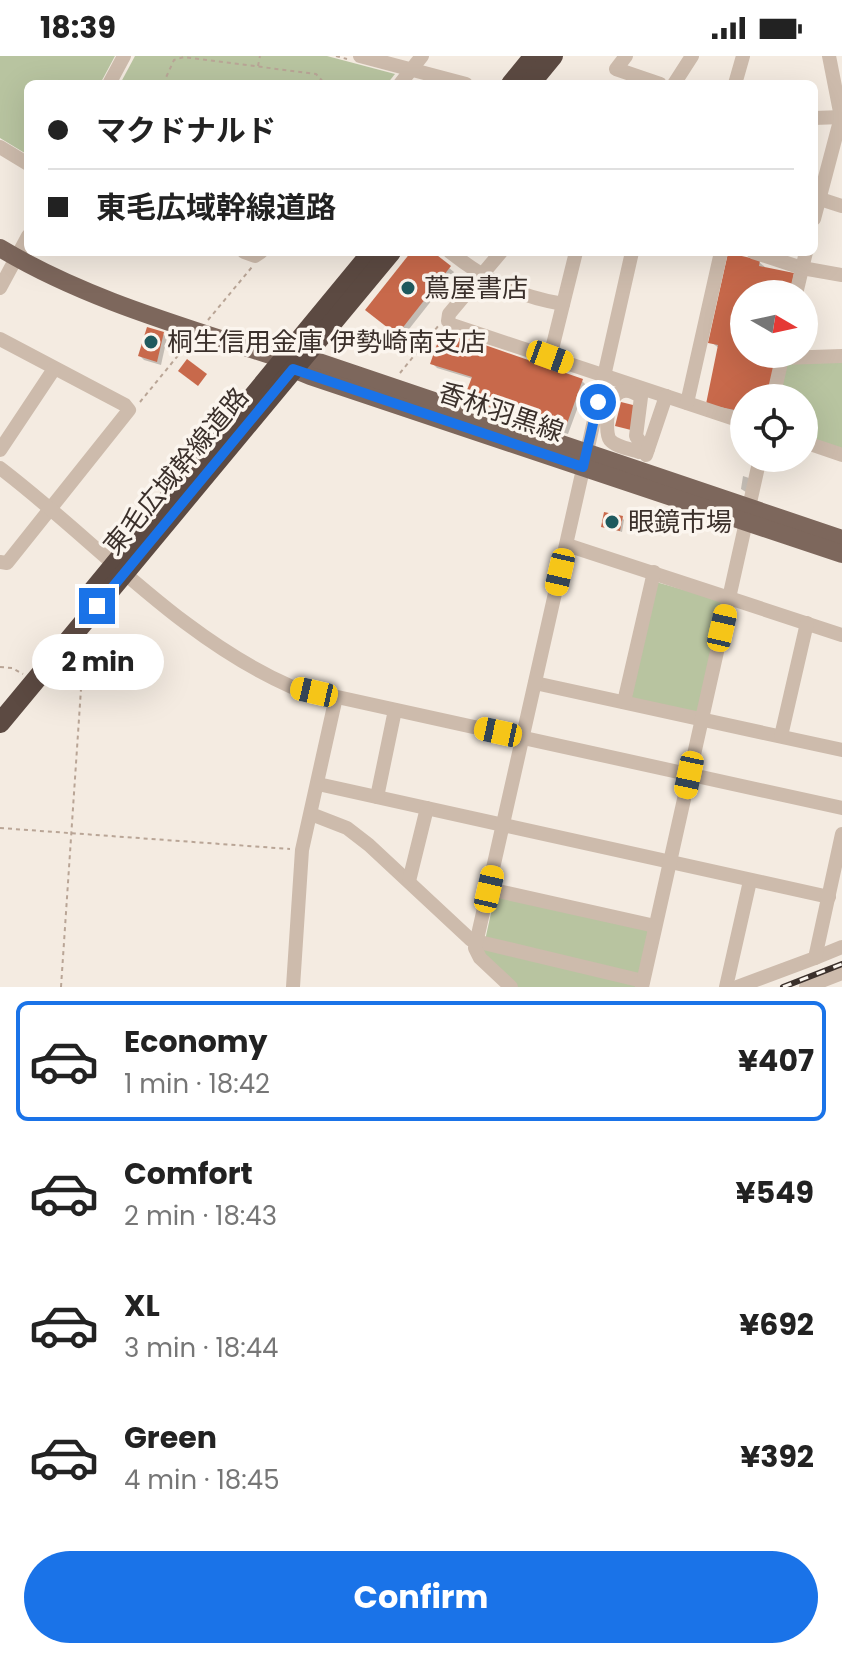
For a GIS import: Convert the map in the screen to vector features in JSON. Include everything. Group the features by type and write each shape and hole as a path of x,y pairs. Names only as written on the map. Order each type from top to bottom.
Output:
{"highway":[{"path":"514,80 534,56"},
{"path":"533,80 553,56"},
{"name":"東毛広域幹線道路","path":"294,361 369,256"},
{"name":"東毛広域幹線道路","path":"0,703 387,256"},
{"name":"東毛広域幹線道路","path":"0,723 120,568"}],"main road":[{"name":"香林羽黒線","path":"8,253 131,308 747,514 842,539"},
{"name":"香林羽黒線","path":"585,460 642,471 842,554"}],"street":[{"path":"111,80 124,56"},
{"path":"360,56 451,80"},
{"path":"403,80 422,56"},
{"path":"626,56 616,69 648,80"},
{"path":"677,80 692,56"},
{"path":"736,80 743,56"},
{"path":"818,192 841,117 829,56"},
{"path":"818,118 841,117"},
{"path":"0,147 24,162"},
{"path":"818,199 842,206"},
{"path":"0,288 8,253 24,239"},
{"path":"455,256 481,276 563,304"},
{"path":"498,256 449,314 449,323 730,417"},
{"path":"550,357 573,256"},
{"path":"511,987 480,958 476,943 631,256"},
{"path":"687,403 720,256"},
{"path":"765,256 802,268 842,275"},
{"path":"799,280 805,256"},
{"path":"0,339 125,405 129,410 7,563 0,562"},
{"path":"818,356 842,356"},
{"path":"0,450 54,369"},
{"path":"642,471 646,449 666,396"},
{"path":"818,447 842,455"},
{"path":"0,468 233,657 292,687 842,808"},
{"path":"311,814 347,828 476,943 642,984 757,472"},
{"path":"567,545 842,635"},
{"path":"624,702 654,572"},
{"path":"781,736 807,623"},
{"path":"535,683 842,750"},
{"path":"293,987 302,850 336,697"},
{"path":"377,797 395,710"},
{"path":"318,784 750,881 834,891"},
{"path":"409,881 427,808"},
{"path":"815,958 834,891 842,834"},
{"path":"726,987 750,881"},
{"path":"489,889 655,926"},
{"path":"737,987 842,947"},
{"path":"806,987 842,973"}],"path":[{"path":"258,66 260,56"},
{"path":"165,80 174,60 184,57 316,74 321,80"},
{"path":"205,323 258,257"},
{"path":"396,379 442,322"},
{"path":"135,408 192,338"},
{"path":"49,663 62,671 82,674 61,987"},
{"path":"0,667 12,668 24,675"},
{"path":"0,828 302,850"}],"green space":[{"path":"0,56 115,56 102,80 24,80 24,153 0,138"},
{"path":"135,56 327,56 395,74 390,80 122,80"},
{"path":"842,360 842,451 818,443 818,384 781,384 784,368 818,368 818,362"},
{"path":"656,582 720,600 722,605 698,712 631,700"},
{"path":"495,895 647,930 649,933 637,987 517,987 482,954"}],"building":[{"name":"蔦屋書店","path":"408,256 438,256 451,266 397,335 365,310"},
{"path":"727,256 760,260 759,266 794,273 793,280 730,280 730,368 774,368 771,384 730,384 730,409 706,404 718,345 708,343"},
{"name":"桐生信用金庫 伊勢崎南支店","path":"147,327 164,332 157,362 138,356"},
{"path":"442,330 583,379 564,432 464,398 472,377 430,364"},
{"path":"187,359 207,374 198,386 178,371"},
{"path":"621,402 641,407 635,431 615,426"},
{"name":"眼鏡市場","path":"604,512 623,516 620,531 601,527"},
{"path":"115,651 143,653 142,669 114,666"}],"railway":[{"path":"783,987 842,964"}],"place":[{"name":"蔦屋書店","path":"408,288"},
{"name":"桐生信用金庫 伊勢崎南支店","path":"151,342"},
{"name":"眼鏡市場","path":"612,522"}],"route":[{"path":"97,606 293,369 583,467 598,402"}]}
